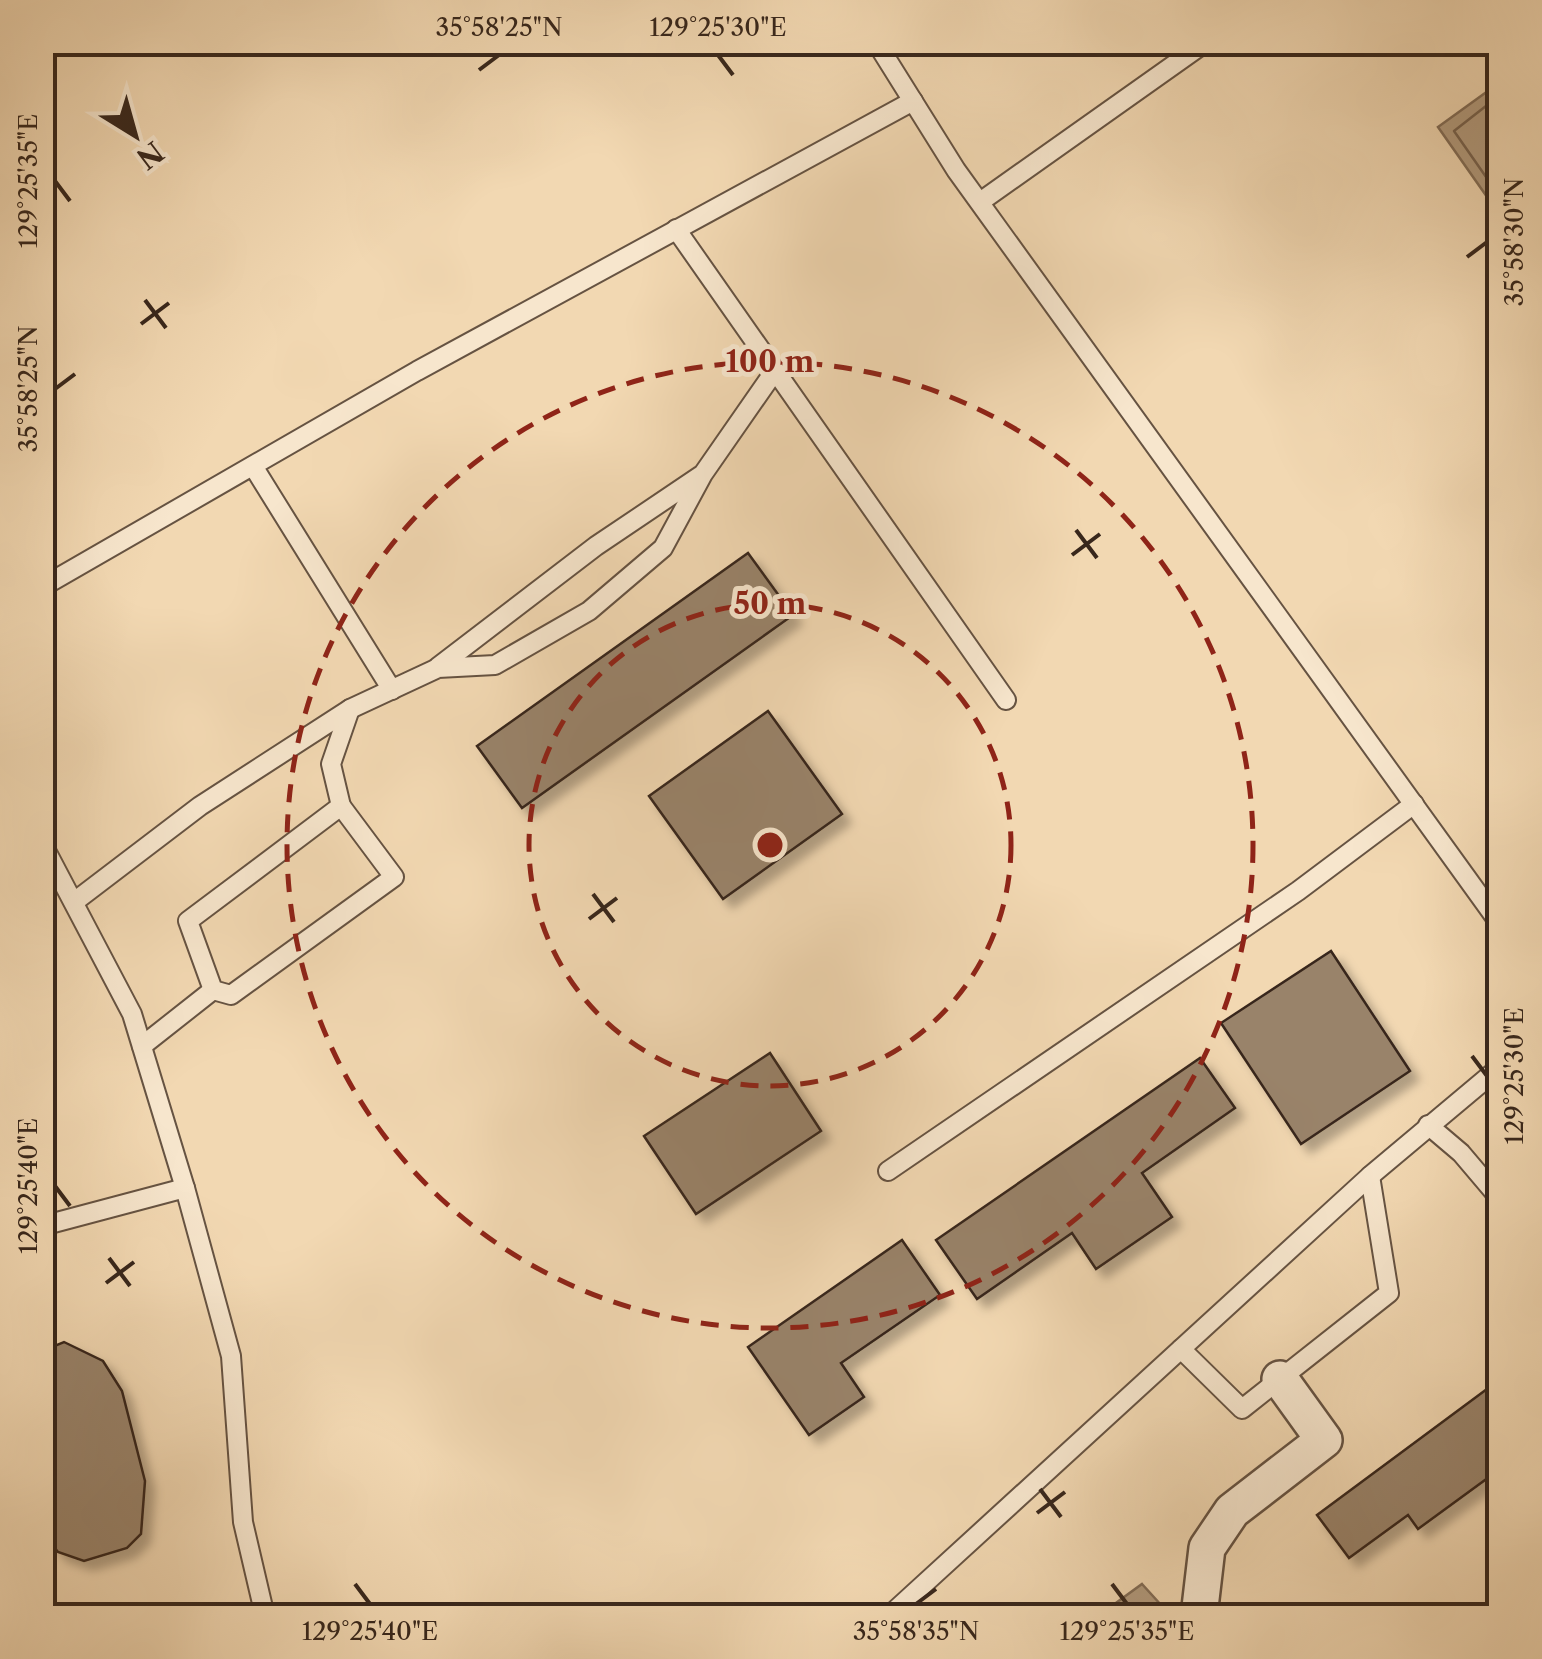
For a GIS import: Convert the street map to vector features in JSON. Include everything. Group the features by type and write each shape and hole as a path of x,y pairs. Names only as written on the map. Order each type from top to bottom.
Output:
{"street":[{"path":"1199,1616 1207,1548 1232,1511 1324,1440 1280,1379"}],"lane":[{"path":"876,42 980,202 1500,924"},
{"path":"980,202 1206,42"},
{"path":"42,587 417,371 913,100"},
{"path":"676,229 1006,700"},
{"path":"438,668 494,665 589,611 663,548 703,474 774,372"},
{"path":"253,466 392,690"},
{"path":"74,902 200,806 350,709 438,668 596,546 703,474"},
{"path":"214,990 231,995 394,877 341,806 331,764 350,709"},
{"path":"888,1171 1298,892 1414,804"},
{"path":"214,990 188,921 341,806"},
{"path":"42,842 132,1014 185,1188 231,1356 243,1522 265,1616"},
{"path":"142,1046 214,990"},
{"path":"889,1616 1370,1176 1500,1067"},
{"path":"1428,1125 1460,1153 1500,1199"},
{"path":"1181,1349 1242,1409 1389,1293 1370,1176"},
{"path":"42,1226 185,1188"}],"water":[{"path":"1499,83 1499,214 1438,127"},
{"path":"1142,1584 1171,1616 1098,1616"}],"building":[{"path":"748,553 793,615 522,808 477,746"},
{"path":"768,711 842,814 723,899 649,796"},
{"path":"1331,951 1410,1071 1301,1144 1221,1023"},
{"path":"770,1053 821,1131 696,1214 644,1136"},
{"path":"1200,1058 1235,1108 1142,1173 1172,1217 1096,1269 1072,1233 977,1299 936,1240"},
{"path":"902,1240 940,1295 841,1363 864,1397 809,1435 748,1347"},
{"path":"64,1342 103,1361 122,1391 145,1481 141,1534 127,1548 84,1561 58,1552 42,1532 42,1351"},
{"path":"1487,1389 1500,1406 1500,1469 1418,1529 1408,1515 1349,1558 1317,1515"}]}
